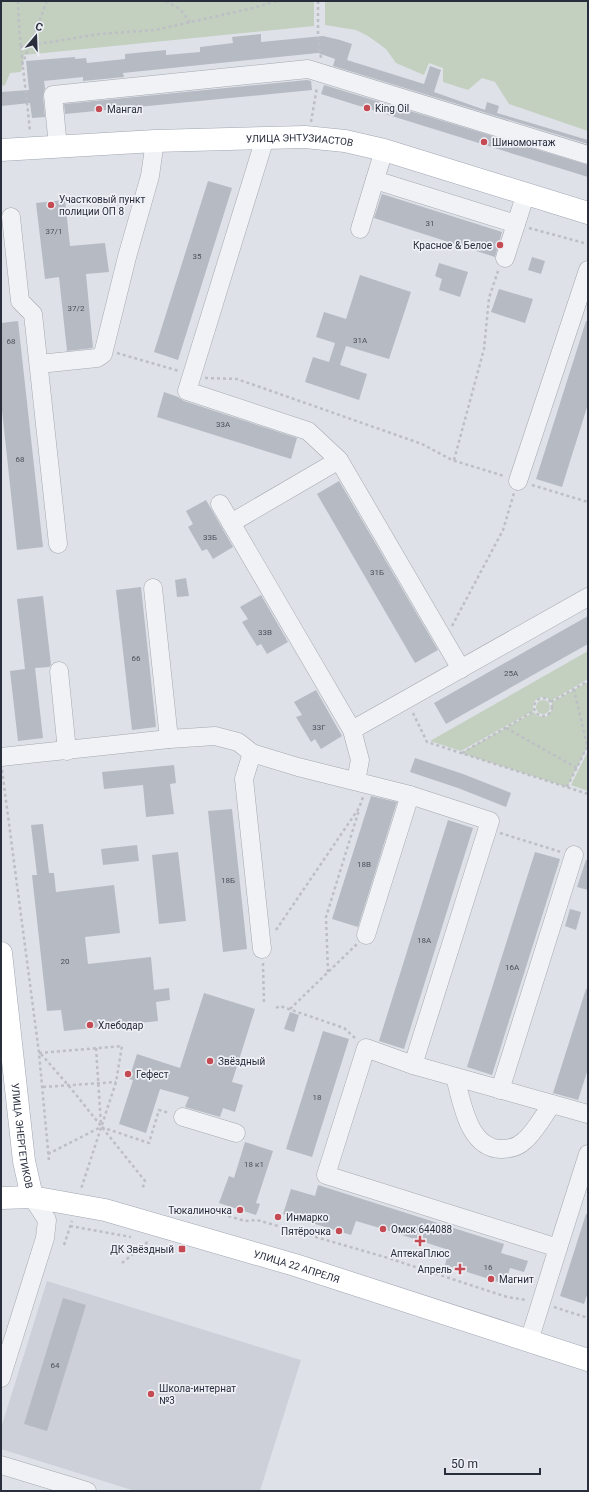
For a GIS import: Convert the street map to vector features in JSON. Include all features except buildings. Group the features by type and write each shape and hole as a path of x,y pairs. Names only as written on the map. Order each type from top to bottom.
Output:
{"main road":[{"name":"УЛИЦА ЭНТУЗИАСТОВ","path":"1,150 155,141 305,137 345,142 384,150 588,213"},
{"name":"УЛИЦА ЭНЕРГЕТИКОВ","path":"1,953 24,1161 32,1197"},
{"name":"УЛИЦА 22 АПРЕЛЯ","path":"1,1198 32,1197 105,1210 295,1265 588,1360"}],"street":[{"path":"58,147 53,95 308,69 588,154"},
{"path":"265,138 187,391 308,431 340,460 461,669"},
{"path":"39,364 96,358 103,354 120,256 150,176 155,141"},
{"path":"360,229 384,150"},
{"path":"375,180 516,224"},
{"path":"505,258 526,193"},
{"path":"12,217 20,301 33,314 58,544"},
{"path":"518,481 588,270"},
{"path":"231,523 340,460"},
{"path":"220,504 352,730 360,760 362,782"},
{"path":"153,588 169,739"},
{"path":"352,730 588,597"},
{"path":"59,671 67,751"},
{"path":"1,757 169,739 215,736 238,742 252,753 298,767 410,795 490,821 413,1065"},
{"path":"252,753 244,779 262,949"},
{"path":"366,935 410,795"},
{"path":"500,1090 574,855"},
{"path":"558,1248 326,1175 366,1048 413,1065 588,1113"},
{"path":"455,1077 466,1116 477,1137 493,1149 510,1149 524,1141 552,1104"},
{"path":"183,1117 236,1133"},
{"path":"529,1341 588,1154"},
{"name":"УЛИЦА ЭНЕРГЕТИКОВ","path":"1,1378 7,1335 46,1238 47,1220 32,1197"},
{"path":"1,1465 87,1491"}],"path":[{"path":"18,1 20,47 27,90 32,148"},
{"path":"22,66 47,1"},
{"path":"166,1 180,9 190,22"},
{"path":"20,47 99,34 154,30 253,8 277,1"},
{"path":"516,224 588,244"},
{"path":"454,460 484,349 489,298 496,273 505,258"},
{"path":"105,349 210,379 237,379 422,444 454,460 588,502"},
{"path":"444,641 503,530 518,481"},
{"path":"551,702 588,681"},
{"path":"567,787 588,747 574,689"},
{"path":"540,698 548,699 551,702 552,710 546,716 538,715 534,712 534,704 540,698"},
{"path":"407,699 427,742 588,794"},
{"path":"461,753 534,712"},
{"path":"506,728 577,768"},
{"path":"1,765 40,1054 49,1161"},
{"path":"328,972 326,917 359,808 362,782"},
{"path":"264,1004 262,949 359,808"},
{"path":"487,829 574,855"},
{"path":"290,1009 366,935"},
{"path":"276,1008 280,1006 344,1028 366,1048"},
{"path":"40,1054 122,1046 116,1082 80,1192"},
{"path":"96,1048 102,1127"},
{"path":"40,1054 69,1086 145,1181 142,1190"},
{"path":"43,1087 116,1082"},
{"path":"48,1154 102,1127 149,1143 159,1110 183,1117"},
{"path":"211,1211 245,1220 257,1220 388,1258 507,1297 541,1303 588,1318"},
{"path":"64,1245 72,1221"},
{"path":"70,1226 136,1238"},
{"path":"122,1263 151,1240 144,1239"}],"shaded area":[{"name":"Школа-интернат №3","path":"47,1281 301,1360 260,1491 135,1491 1,1449 1,1428"}],"green space":[{"path":"1,1 314,1 314,26 24,55 21,72 10,73 5,85 1,86"},
{"path":"325,1 588,1 588,131 509,104 495,82 482,78 468,90 443,82 443,68 429,63 424,75 396,63 386,49 368,36 356,30 325,25"},
{"path":"588,651 588,679 551,701 543,697 539,698 533,704 533,711 461,751 430,741"},
{"path":"588,682 588,746 567,787 461,753 534,712 537,716 546,717 552,710 552,702"},
{"path":"540,700 546,700 550,704 550,710 546,714 540,714 536,710 536,704"},
{"path":"588,751 588,791 571,785"}],"place":[{"name":"King Oil","path":"367,108"},
{"name":"Мангал","path":"99,109"},
{"name":"Шиномонтаж","path":"484,142"},
{"name":"Участковый пункт полиции ОП 8","path":"51,205"},
{"name":"Красное & Белое","path":"500,245"},
{"name":"Хлебодар","path":"90,1025"},
{"name":"Звёздный","path":"210,1061"},
{"name":"Гефест","path":"128,1074"},
{"name":"Тюкалиночка","path":"240,1210"},
{"name":"Инмарко","path":"278,1217"},
{"name":"Омск 644088","path":"383,1229"},
{"name":"Пятёрочка","path":"339,1231"},
{"name":"АптекаПлюс","path":"420,1241"},
{"name":"ДК Звёздный","path":"182,1249"},
{"name":"Апрель","path":"460,1269"},
{"name":"Магнит","path":"491,1279"},
{"name":"Школа-интернат №3","path":"151,1394"}]}
